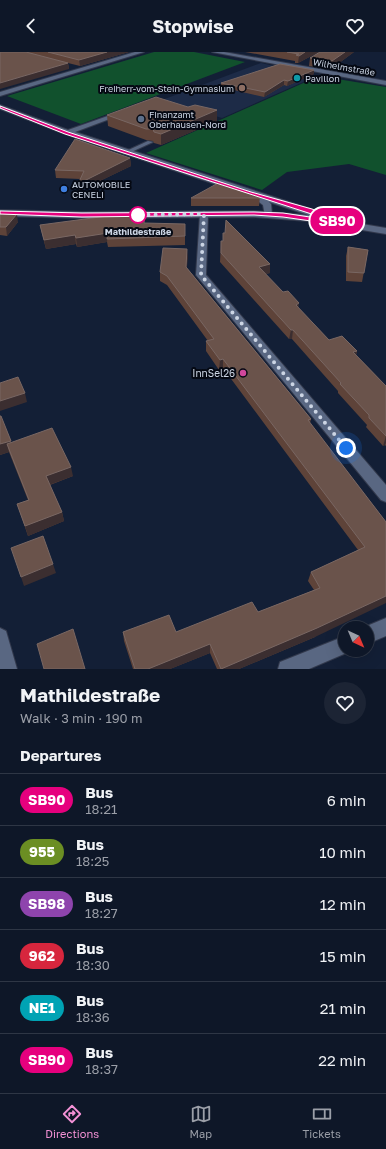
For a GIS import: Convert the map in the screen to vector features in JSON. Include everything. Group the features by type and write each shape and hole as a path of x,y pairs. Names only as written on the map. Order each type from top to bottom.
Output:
{"street":[{"path":"0,94 141,52"},
{"name":"Wilhelmstraße","path":"215,52 386,83"},
{"name":"Wilhelmstraße","path":"298,68 305,64"},
{"path":"67,66 82,69"},
{"path":"0,107 67,133 346,224"},
{"path":"67,133 130,110"},
{"path":"249,193 267,204 268,214"},
{"path":"0,213 82,215 268,214 346,224 386,231"},
{"path":"204,214 201,275 386,496"},
{"path":"374,632 386,627"},
{"path":"0,637 8,669"},
{"path":"287,669 338,648"}],"lane":[{"path":"125,152 150,142"}],"shaded area":[{"name":"Freiherr-vom-Stein-Gymnasium","path":"261,63 317,76 222,118 162,100"}],"green space":[{"path":"154,52 194,52 245,62 81,124 7,96"},
{"path":"319,76 386,87 386,175 349,164 287,172 262,190 146,153"}],"building":[{"path":"0,52 26,52 68,63 0,83"},
{"path":"48,52 107,52 79,60"},
{"path":"287,52 305,52 299,56 296,55 299,54"},
{"path":"320,52 345,52 332,61 310,58"},
{"path":"280,64 314,70 288,81 284,80 265,92 221,83"},
{"path":"156,97 188,107 195,105 217,110 161,134 154,132 153,129 146,129 107,115"},
{"path":"75,139 130,158 78,184 84,171 55,170"},
{"path":"220,182 260,196 260,198 191,198"},
{"path":"145,211 144,223 185,224 185,236 107,239 108,233 76,238 75,235 44,240 40,225"},
{"path":"0,212 17,214 6,227 0,227"},
{"path":"226,220 270,264 259,267 283,292 288,291 299,303 296,305 329,340 342,336 357,351 353,352 386,386 386,436 340,384 341,383 221,253 221,241 223,241 223,233 225,233"},
{"path":"348,247 368,250 364,273 348,272"},
{"path":"163,248 187,249 186,267 311,419 308,420 386,522 386,596 317,628 221,669 210,644 148,669 135,669 123,632 169,615 176,632 252,602 258,612 320,588 311,572 365,547 223,359 220,360 206,341 214,339 167,276 160,272"},
{"path":"18,377 25,393 0,401 0,383"},
{"path":"0,416 11,441 0,444"},
{"path":"52,428 71,467 46,476 62,512 25,526 17,504 29,500 7,444"},
{"path":"43,536 53,564 21,577 11,548"},
{"path":"73,629 85,669 44,669 37,644"}],"bus line":[{"name":"SB90","path":"0,107 67,133 249,193 268,197 346,224 283,215 254,214 82,215 0,213"}],"place":[{"name":"Pavillon","path":"297,78"},
{"name":"Freiherr-vom-Stein-Gymnasium","path":"242,88"},
{"name":"Finanzamt Oberhausen-Nord","path":"141,119"},
{"name":"AUTOMOBILE CENELI","path":"64,189"},
{"name":"Mathildestraße","path":"138,215"},
{"name":"InnSel26","path":"243,373"}],"route":[{"path":"138,215 136,215 204,214 201,275 346,448"}]}
